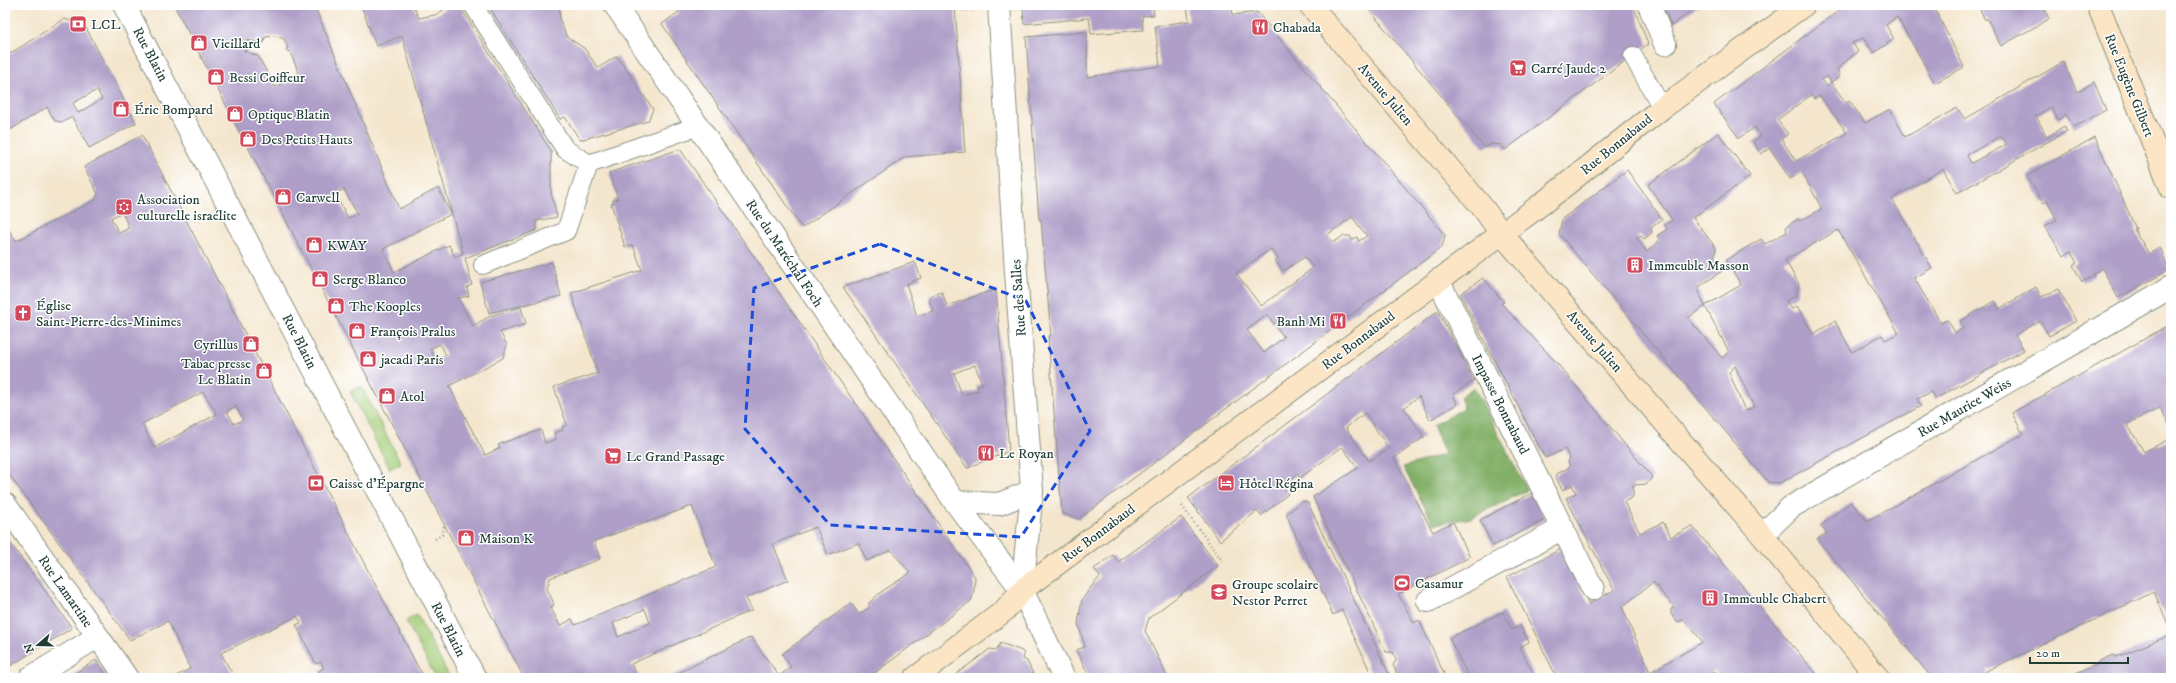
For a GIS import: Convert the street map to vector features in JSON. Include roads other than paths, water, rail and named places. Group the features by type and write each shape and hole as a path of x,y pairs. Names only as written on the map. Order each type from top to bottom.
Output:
{"main road":[{"name":"Avenue Julien","path":"1310,5 1483,208 1501,233 1762,535 1878,678"},
{"name":"Rue Bonnabaud","path":"915,678 1004,611 1022,590 1543,203 1662,108 1804,5"},
{"name":"Rue Eugène Gilbert","path":"2098,5 2171,188"}],"street":[{"name":"Rue Blatin","path":"124,5 475,678"},
{"name":"Rue du Maréchal Foch","path":"615,5 955,502 1022,590 1064,678"},
{"name":"Rue des Salles","path":"999,5 1032,491 1022,590"},
{"path":"1649,5 1665,44"},
{"name":"Impasse Bonnabaud","path":"1438,280 1593,589"},
{"name":"Rue Maurice Weiss","path":"1762,535 1792,507 2171,287"},
{"path":"955,502 999,504 1032,491"},
{"name":"Rue Lamartine","path":"5,504 127,678"},
{"path":"1428,601 1563,528"},
{"path":"30,678 97,637"}],"lane":[{"path":"473,5 565,149 590,164"},
{"path":"1632,56 1662,108"},
{"path":"590,164 698,126"},
{"path":"483,265 566,231 590,164"}],"place":[{"name":"LCL","path":"78,24"},
{"name":"Chabada","path":"1260,27"},
{"name":"Vieillard","path":"199,43"},
{"name":"Carré Jaude 2","path":"1518,68"},
{"name":"Bessi Coiffeur","path":"216,77"},
{"name":"Éric Bompard","path":"121,109"},
{"name":"Optique Blatin","path":"235,114"},
{"name":"Des Petits Hauts","path":"248,139"},
{"name":"Carwell","path":"283,197"},
{"name":"Association culturelle israélite","path":"124,207"},
{"name":"KWAY","path":"314,245"},
{"name":"Immeuble Masson","path":"1635,265"},
{"name":"Serge Blanco","path":"320,279"},
{"name":"The Kooples","path":"336,306"},
{"name":"Église Saint-Pierre-des-Minimes","path":"23,313"},
{"name":"Banh Mi","path":"1338,321"},
{"name":"François Pralus","path":"357,331"},
{"name":"Cyrillus","path":"251,344"},
{"name":"jacadi Paris","path":"368,359"},
{"name":"Tabac presse Le Blatin","path":"264,371"},
{"name":"Atol","path":"387,396"},
{"name":"Le Royan","path":"986,453"},
{"name":"Le Grand Passage","path":"613,456"},
{"name":"Caisse d'Épargne","path":"316,483"},
{"name":"Hôtel Régina","path":"1226,483"},
{"name":"Maison K","path":"466,538"},
{"name":"Casamur","path":"1402,583"},
{"name":"Groupe scolaire Nestor Perret","path":"1219,592"},
{"name":"Immeuble Chabert","path":"1710,598"}]}
